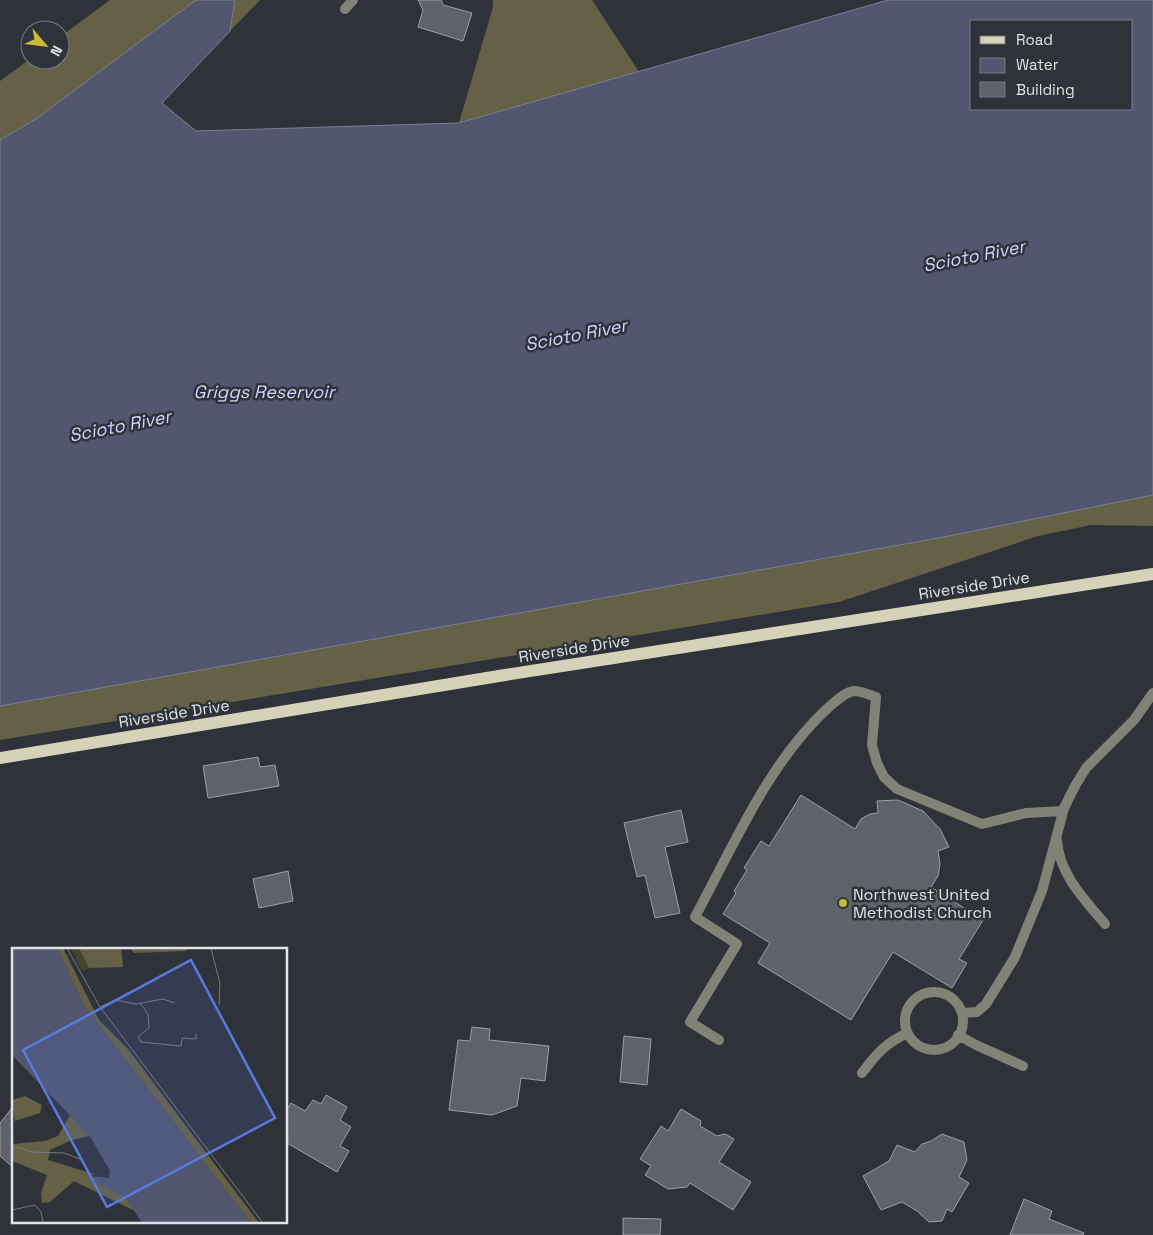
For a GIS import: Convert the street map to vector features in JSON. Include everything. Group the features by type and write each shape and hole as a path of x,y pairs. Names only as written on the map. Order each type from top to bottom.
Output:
{"main road":[{"name":"Riverside Drive","path":"0,758 505,675 1153,574"}],"lane":[{"path":"345,9 353,0"},
{"path":"719,1040 690,1022 738,944 695,917 766,785 794,745 820,715 841,696 854,691 876,697 872,745 877,763 884,777 897,789 982,824 1026,813 1063,811"},
{"path":"962,1013 977,1012 986,1004 1015,957 1042,891 1063,811 1075,786 1086,768 1134,720 1153,693"},
{"path":"1057,832 1058,850 1068,877 1105,924"},
{"path":"933,992 951,998 958,1004 962,1013 963,1023 956,1040 939,1050 920,1047 907,1033 905,1024 909,1005 916,998 924,994 933,992"},
{"path":"862,1073 875,1055 889,1042 907,1033"},
{"path":"958,1035 1023,1066"}],"shaded area":[{"path":"110,0 196,0 36,119 0,140 0,81 20,66 20,70 70,70 70,30"},
{"path":"235,0 260,0 230,31"},
{"path":"493,0 592,0 639,72 459,123 493,7"},
{"path":"1153,495 1153,526 1091,525 1038,536 839,602 0,740 0,706 944,537"}],"water":[{"name":"Griggs Reservoir","path":"196,0 235,0 230,31 162,103 196,131 459,123 888,0 1153,0 1153,495 944,537 0,706 0,140 36,119"}],"building":[{"path":"418,0 441,0 443,5 472,13 463,41 418,27 423,10"},
{"path":"258,757 260,767 275,765 279,786 208,798 203,766"},
{"name":"Northwest United Methodist Church","path":"801,795 855,829 861,819 870,814 878,813 877,801 898,800 923,811 940,829 949,847 938,851 940,864 938,876 931,887 983,920 959,959 967,963 952,988 893,952 851,1020 758,963 770,943 723,914 747,870 744,868 761,841 769,846"},
{"path":"681,810 688,842 665,847 680,913 655,918 645,875 637,877 624,823"},
{"path":"288,871 293,901 259,908 253,879"},
{"path":"472,1027 490,1029 489,1040 549,1046 545,1081 521,1078 517,1106 492,1115 449,1110 458,1040 470,1041"},
{"path":"624,1036 651,1039 647,1085 620,1082"},
{"path":"326,1095 347,1107 340,1120 351,1127 340,1146 349,1151 337,1172 288,1144 288,1108 291,1103 305,1111 313,1100 321,1104"},
{"path":"12,1108 12,1166 0,1156 0,1123"},
{"path":"681,1109 701,1121 700,1126 717,1136 725,1134 734,1139 719,1162 751,1182 733,1210 690,1183 687,1187 668,1189 645,1175 651,1166 640,1159 661,1126 668,1131"},
{"path":"942,1134 964,1142 967,1160 959,1177 969,1183 952,1212 947,1209 942,1221 929,1222 917,1211 902,1202 881,1210 863,1176 889,1161 897,1145 915,1152 922,1144"},
{"path":"1024,1199 1052,1211 1049,1219 1084,1233 1083,1235 1010,1235"},
{"path":"623,1218 661,1219 660,1235 623,1235"}],"place":[{"name":"Northwest United Methodist Church","path":"843,903"}],"water label":[{"name":"Scioto River","path":"974,256"},
{"name":"Scioto River","path":"576,335"},
{"name":"Scioto River","path":"120,426"}]}
